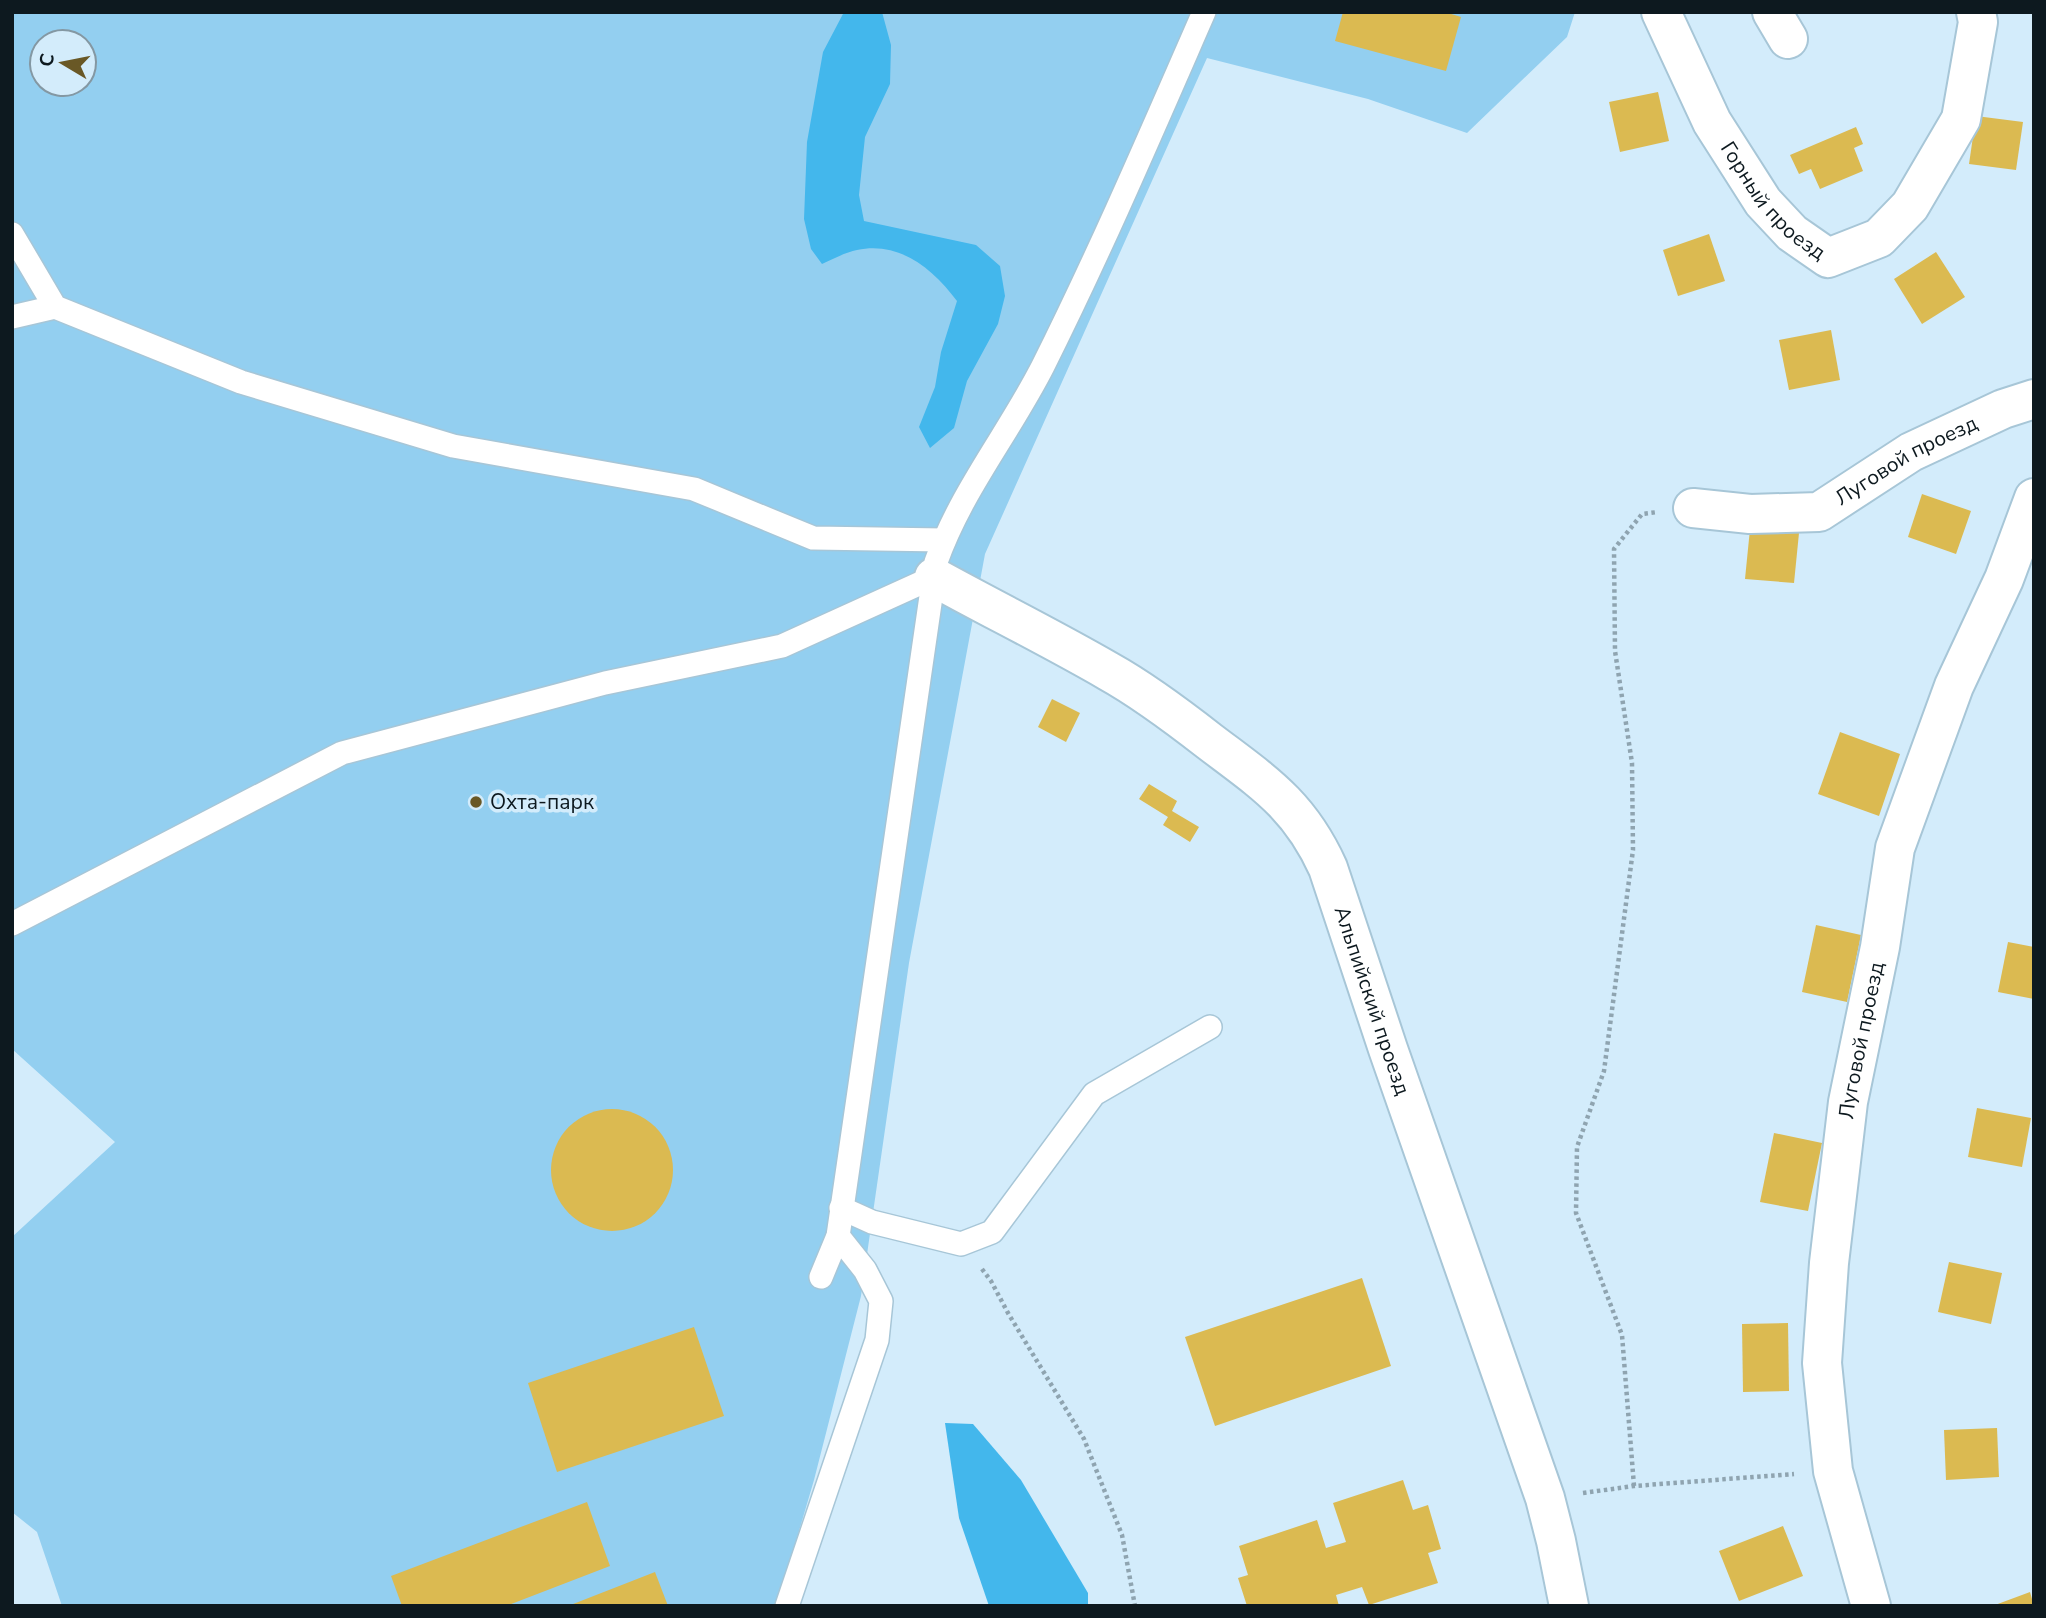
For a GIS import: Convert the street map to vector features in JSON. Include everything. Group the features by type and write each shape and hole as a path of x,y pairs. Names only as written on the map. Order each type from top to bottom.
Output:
{"street":[{"name":"Горный проезд","path":"1661,12 1712,122 1763,202 1792,233 1828,258 1879,238 1910,206 1961,119 1978,22 1976,12"},
{"name":"Луговой проезд","path":"1693,508 1750,514 1819,512 1911,452 2003,409 2034,399"},
{"name":"Луговой проезд","path":"1871,1606 1833,1471 1822,1363 1829,1263 1847,1102 1880,947 1895,848 1954,686 2019,574 2034,498"},
{"name":"Альпийский проезд","path":"934,577 1109,671 1158,702 1271,787 1314,839 1328,868 1388,1049 1545,1498 1569,1606"}],"lane":[{"path":"821,1277 838,1236 936,562 954,517 1042,368 1122,201 1204,12"},
{"path":"12,234 55,307"},
{"path":"12,317 55,307 241,382 453,446 694,489 813,538 944,540"},
{"path":"12,924 342,753 605,683 782,646 934,577"},
{"path":"841,1208 872,1222 961,1244 992,1232 1094,1094 1210,1027"},
{"path":"787,1606 877,1340 881,1301 864,1270 838,1236"}],"path":[{"path":"1634,1486 1622,1335 1576,1213 1577,1147 1604,1071 1633,849 1632,763 1615,651 1614,549 1642,514 1693,508"},
{"path":"961,1244 991,1281 1084,1439 1122,1535 1135,1606"},
{"path":"1545,1498 1634,1486 1833,1471"}],"shaded area":[{"name":"Охта-парк","path":"12,12 1575,12 1567,37 1467,133 1368,99 1207,58 985,554 909,963 861,1296 814,1480 777,1606 62,1606 37,1532 12,1512 12,1237 115,1142 12,1049"},
{"path":"844,12 882,12 891,45 890,84 865,137 859,195 864,221 976,245 1000,266 1005,296 998,324 967,381 954,428 930,448 919,427 935,387 941,352 957,301 926,268 901,254 887,250 857,250 822,264 811,249 804,219 807,142 823,52"},
{"path":"945,1423 973,1424 1021,1480 1088,1593 1088,1606 989,1606 959,1518"}],"building":[{"path":"1343,12 1445,12 1461,17 1446,71 1335,41"},
{"path":"1658,92 1669,141 1620,152 1609,102"},
{"path":"1976,116 2023,122 2016,170 1969,164"},
{"path":"1856,127 1863,144 1854,148 1863,171 1820,189 1811,169 1799,174 1790,155"},
{"path":"1709,234 1725,281 1678,296 1663,250"},
{"path":"1936,252 1965,297 1922,324 1894,279"},
{"path":"1831,330 1840,380 1789,390 1779,340"},
{"path":"1922,494 1971,511 1956,554 1908,537"},
{"path":"1750,529 1799,533 1794,583 1745,579"},
{"path":"1052,699 1080,713 1066,742 1038,727"},
{"path":"1840,732 1900,754 1879,816 1818,794"},
{"path":"1149,784 1177,801 1172,811 1199,827 1190,842 1163,825 1168,817 1139,799"},
{"path":"1816,925 1861,935 1847,1002 1802,992"},
{"path":"2008,942 2034,947 2034,999 1998,992"},
{"path":"1977,1108 2031,1118 2022,1167 1968,1157"},
{"path":"612,1109 635,1114 655,1127 668,1147 673,1170 668,1193 655,1213 635,1226 612,1231 589,1226 569,1213 556,1193 551,1170 556,1147 569,1127 589,1114"},
{"path":"1774,1133 1822,1143 1808,1211 1760,1202"},
{"path":"1949,1262 2002,1273 1991,1324 1938,1312"},
{"path":"1362,1278 1391,1366 1215,1426 1185,1337"},
{"path":"1788,1323 1789,1391 1743,1392 1742,1324"},
{"path":"694,1327 724,1416 557,1472 528,1383"},
{"path":"1997,1428 1999,1477 1946,1480 1944,1430"},
{"path":"1403,1480 1413,1510 1428,1505 1441,1549 1428,1553 1438,1583 1369,1605 1362,1587 1336,1595 1339,1606 1247,1606 1238,1578 1248,1575 1239,1546 1317,1520 1326,1548 1346,1542 1333,1503"},
{"path":"587,1502 610,1566 506,1606 402,1606 391,1576"},
{"path":"1783,1526 1803,1576 1739,1601 1719,1551"},
{"path":"655,1572 668,1606 568,1606"},
{"path":"2030,1592 2034,1606 1995,1606 1995,1605"}],"place":[{"name":"Охта-парк","path":"476,802"}]}
